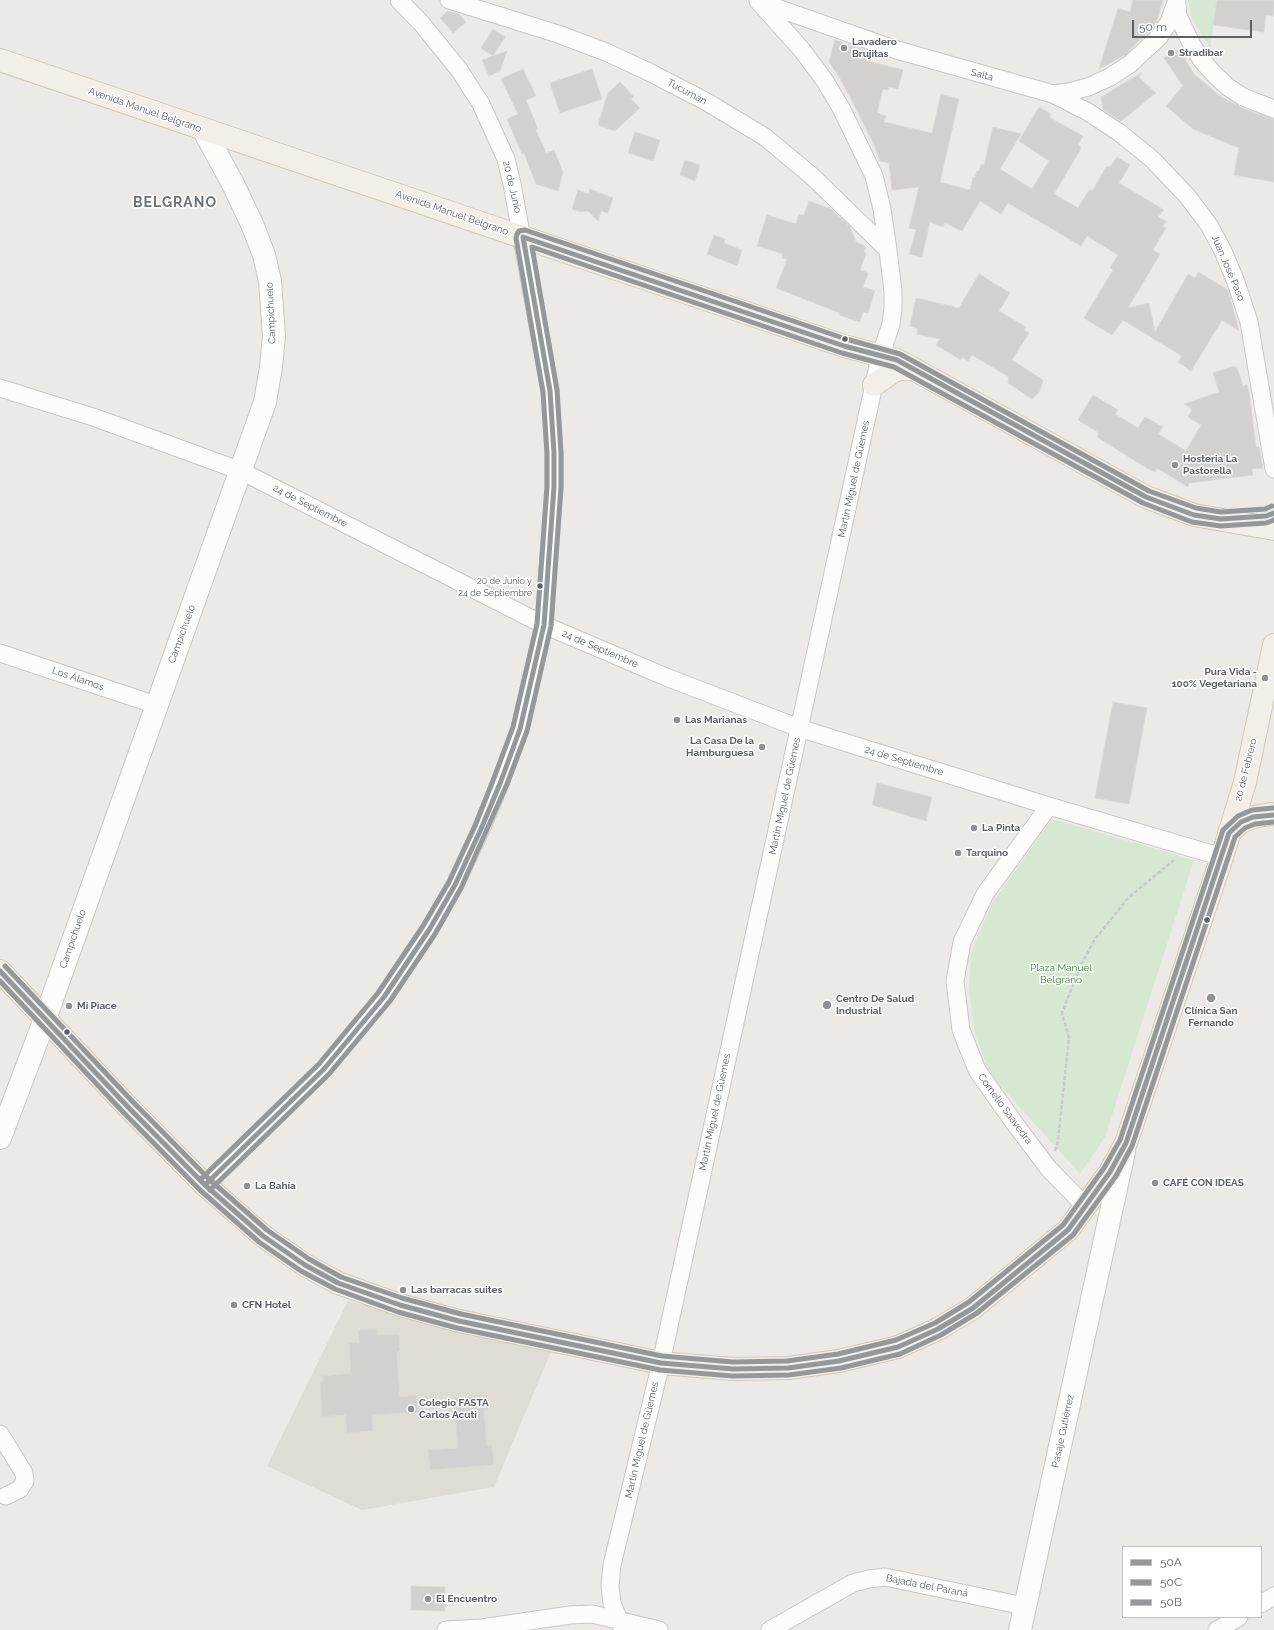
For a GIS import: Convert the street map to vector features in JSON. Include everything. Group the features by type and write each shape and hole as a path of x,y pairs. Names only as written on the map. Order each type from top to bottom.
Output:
{"main road":[{"name":"Avenida Manuel Belgrano","path":"0,60 836,344 880,357 897,360 1146,497 1194,514 1274,529"},
{"path":"874,385 894,371 900,369 912,369"},
{"path":"1221,519 1266,516 1274,513"},
{"name":"20 de Febrero","path":"0,971 128,1107 205,1185 263,1236 305,1265 338,1283 400,1305 459,1321 661,1363 733,1369 788,1368 839,1361 898,1348 938,1329 973,1308 1068,1230 1110,1172 1126,1143 1222,857 1245,782 1274,645"},
{"path":"1245,782 1250,796 1257,805 1273,815"},
{"path":"1229,833 1241,822 1253,817 1273,815"}],"street":[{"name":"20 de Junio","path":"205,1185 324,1069 384,997 429,930 455,885 501,781 520,729 544,625 554,487 554,453 550,391 506,159 481,104 460,71 422,24 399,0"},
{"name":"Tucumán","path":"448,0 558,34 606,52 648,71 707,102 764,137 813,177 888,250"},
{"name":"Martín Miguel de Güemes","path":"621,1625 611,1598 610,1587 612,1565 661,1363 880,357 891,324 893,309 893,291 888,250 882,209 874,176 841,108 825,81 802,50 757,1"},
{"name":"Salta","path":"757,1 897,50 1052,94 1070,92 1088,87 1110,77 1130,64 1159,37 1169,22 1177,2"},
{"path":"1177,2 1178,16 1192,45 1203,62 1228,87 1243,97 1274,109"},
{"name":"Juan José Paso","path":"1052,94 1088,112 1126,137 1153,160 1188,197 1209,225 1223,251 1236,282 1249,322 1274,469"},
{"name":"Campichuelo","path":"0,1138 45,1019 265,402 271,367 274,336 270,281 264,255 252,224 234,186 203,129"},
{"name":"24 de Septiembre","path":"0,388 96,418 241,471 544,625 666,677 800,728 1049,806 1222,857"},
{"name":"Los Álamos","path":"0,653 156,705"},
{"name":"Cornelio Saavedra","path":"1049,806 985,894 962,942 955,981 961,1030 977,1070 1014,1124 1049,1169 1085,1206"},
{"name":"Pasaje Gutiérrez","path":"1020,1630 1126,1143"},
{"path":"1085,1206 1106,1231"},
{"path":"0,1434 24,1473 25,1481 20,1489 6,1496"},
{"name":"Bajada del Paraná","path":"770,1630 853,1583 885,1577 1024,1606"},
{"path":"1262,1603 1274,1596"},
{"path":"446,1630 482,1628 570,1614 592,1614 621,1625 658,1630"},
{"path":"1217,1630 1237,1618"}],"path":[{"path":"1049,1169 1058,1141 1069,1038 1062,1013 1080,967 1095,939 1129,897 1188,848"}],"shaded area":[{"name":"Colegio FASTA Carlos Acuti","path":"348,1301 551,1352 494,1487 362,1510 267,1466"}],"green space":[{"path":"1188,0 1217,0 1210,48 1192,19"},
{"name":"Plaza Manuel Belgrano","path":"1052,819 1194,860 1105,1137 1080,1174 989,1073 975,1034 969,990 971,954 992,903"}],"building":[{"path":"1133,0 1163,0 1156,24 1148,34 1147,32 1125,55 1099,69 1118,8 1130,12"},
{"path":"1217,0 1274,0 1274,16 1266,15 1264,32 1213,25"},
{"path":"448,11 459,14 466,22 453,33 440,18"},
{"path":"493,29 505,37 493,56 481,48"},
{"path":"835,40 870,52 867,61 903,70 898,89 889,87 888,90 883,89 877,113 886,116 884,122 932,133 941,94 959,99 940,182 970,190 973,177 975,178 981,164 984,165 993,127 1021,134 1000,169 1032,189 1049,161 1019,141 1039,107 1051,114 1049,117 1083,136 1078,145 1081,147 1079,152 1054,194 1078,208 1089,190 1093,190 1106,167 1111,166 1117,157 1130,165 1119,183 1164,210 1158,217 1166,221 1163,227 1166,228 1153,250 1160,254 1128,308 1149,303 1155,332 1188,274 1195,278 1198,272 1228,290 1239,331 1222,320 1191,371 1178,362 1182,356 1123,320 1112,335 1084,318 1113,270 1110,268 1118,255 1087,236 1081,246 1008,203 1001,214 980,201 962,231 945,223 943,227 930,222 922,257 909,254 916,230 909,228 919,187 892,190 889,163 880,161 875,147 851,99 829,62"},
{"path":"1179,49 1194,74 1221,97 1245,109 1274,119 1274,182 1234,175 1239,148 1193,129 1166,106 1183,86 1164,58"},
{"path":"507,51 500,71 489,76 482,60"},
{"path":"523,69 536,96 526,100 538,129 536,130 546,153 554,150 563,172 558,191 536,184 524,153 522,154 507,119 518,114 501,79"},
{"path":"592,69 602,99 560,113 550,83"},
{"path":"1141,73 1139,77 1156,93 1121,121 1103,110 1101,97"},
{"path":"620,82 634,97 631,99 640,108 615,131 598,125 608,93"},
{"path":"635,132 660,140 653,161 628,153"},
{"path":"685,160 700,165 695,181 680,175"},
{"path":"590,189 613,198 608,213 601,211 598,221 588,211 580,212 572,209 578,190 589,194"},
{"path":"809,201 831,209 850,227 856,242 866,247 864,252 866,253 860,270 868,273 863,287 875,291 868,313 863,312 860,322 839,315 840,313 776,288 787,259 782,258 783,254 757,246 767,215 796,224 799,214 804,215"},
{"path":"714,235 725,239 724,243 742,250 737,266 707,254"},
{"path":"979,274 1010,293 999,311 1026,327 1024,330 1029,333 1012,360 1043,380 1040,391 1032,399 1008,383 1009,377 972,355 968,361 963,357 961,360 936,345 940,339 917,334 918,329 910,326 916,298 959,308"},
{"path":"1234,366 1235,368 1237,367 1243,386 1247,385 1249,392 1256,447 1259,447 1263,468 1252,469 1253,475 1189,483 1188,487 1157,468 1155,472 1148,469 1097,437 1099,433 1078,420 1093,395 1118,410 1115,414 1138,428 1145,417 1163,427 1158,434 1186,451 1201,425 1188,417 1192,409 1184,404 1219,392 1213,373"},
{"path":"1113,702 1147,708 1129,804 1095,798"},
{"path":"877,783 932,797 926,821 872,805"},
{"path":"377,1329 377,1335 399,1334 400,1351 397,1352 400,1397 416,1395 418,1412 372,1415 373,1431 347,1433 345,1415 322,1417 320,1382 323,1381 322,1376 351,1373 349,1343 359,1343 358,1330"},
{"path":"487,1395 488,1409 484,1409 487,1446 492,1445 494,1465 430,1470 428,1450 458,1448 454,1398"},
{"name":"El Encuentro","path":"411,1586 445,1587 445,1611 411,1610"}],"transit line":[{"name":"50B","path":"200,1180 319,1064 378,993 423,926 449,882 475,826 513,727 537,624 547,487 547,453 543,392 516,238 519,231 525,230 846,339 900,354 1149,491 1196,508 1221,512 1265,509 1272,506"},
{"name":"50A","path":"205,1185 324,1069 384,997 429,930 455,885 481,829 520,729 544,625 554,487 554,453 550,391 523,237 844,346 897,360 1146,497 1194,515 1221,519 1266,516 1274,513"},
{"name":"50C","path":"210,1190 329,1074 390,1001 435,934 461,888 507,784 527,731 551,626 561,487 561,453 557,390 532,247 842,353 894,367 1143,503 1192,522 1221,526 1266,523 1274,520"},
{"name":"50B","path":"5,966 133,1102 210,1180 267,1230 309,1259 341,1277 402,1298 461,1314 662,1356 733,1362 787,1361 838,1354 896,1340 935,1323 969,1302 1063,1225 1104,1168 1120,1140 1223,830 1238,816 1252,810 1273,808"},
{"name":"50A","path":"0,971 128,1107 205,1185 263,1236 305,1265 338,1283 400,1305 459,1321 661,1363 733,1369 788,1368 839,1361 898,1347 938,1329 973,1308 1068,1230 1110,1172 1126,1143 1229,833 1241,822 1253,817 1274,815"},
{"name":"50C","path":"0,981 123,1112 200,1190 259,1242 301,1271 335,1289 398,1312 457,1328 660,1370 732,1376 789,1375 841,1368 900,1354 941,1335 977,1313 1073,1235 1116,1176 1132,1146 1235,837 1245,828 1255,824 1274,822"}],"place":[{"name":"Lavadero Brujitas","path":"844,48"},
{"name":"Stradibar","path":"1171,53"},
{"name":"Hosteria La Pastorella","path":"1175,465"},
{"name":"20 de Junio y 24 de Septiembre","path":"540,586"},
{"name":"Pura Vida - 100% Vegetariana","path":"1265,678"},
{"name":"Las Marianas","path":"677,720"},
{"name":"La Casa De la Hamburguesa","path":"762,747"},
{"name":"La Pinta","path":"974,828"},
{"name":"Tarquino","path":"958,853"},
{"name":"Clínica San Fernando","path":"1211,998"},
{"name":"Centro De Salud Industrial","path":"827,1005"},
{"name":"Mi Piace","path":"69,1006"},
{"name":"CAFÉ CON IDEAS","path":"1155,1183"},
{"name":"La Bahía","path":"247,1186"},
{"name":"Las barracas suites","path":"403,1290"},
{"name":"CFN Hotel","path":"234,1305"},
{"name":"Colegio FASTA Carlos Acuti","path":"411,1409"},
{"name":"El Encuentro","path":"428,1599"}],"district":[{"name":"BELGRANO","path":"175,203"}]}
